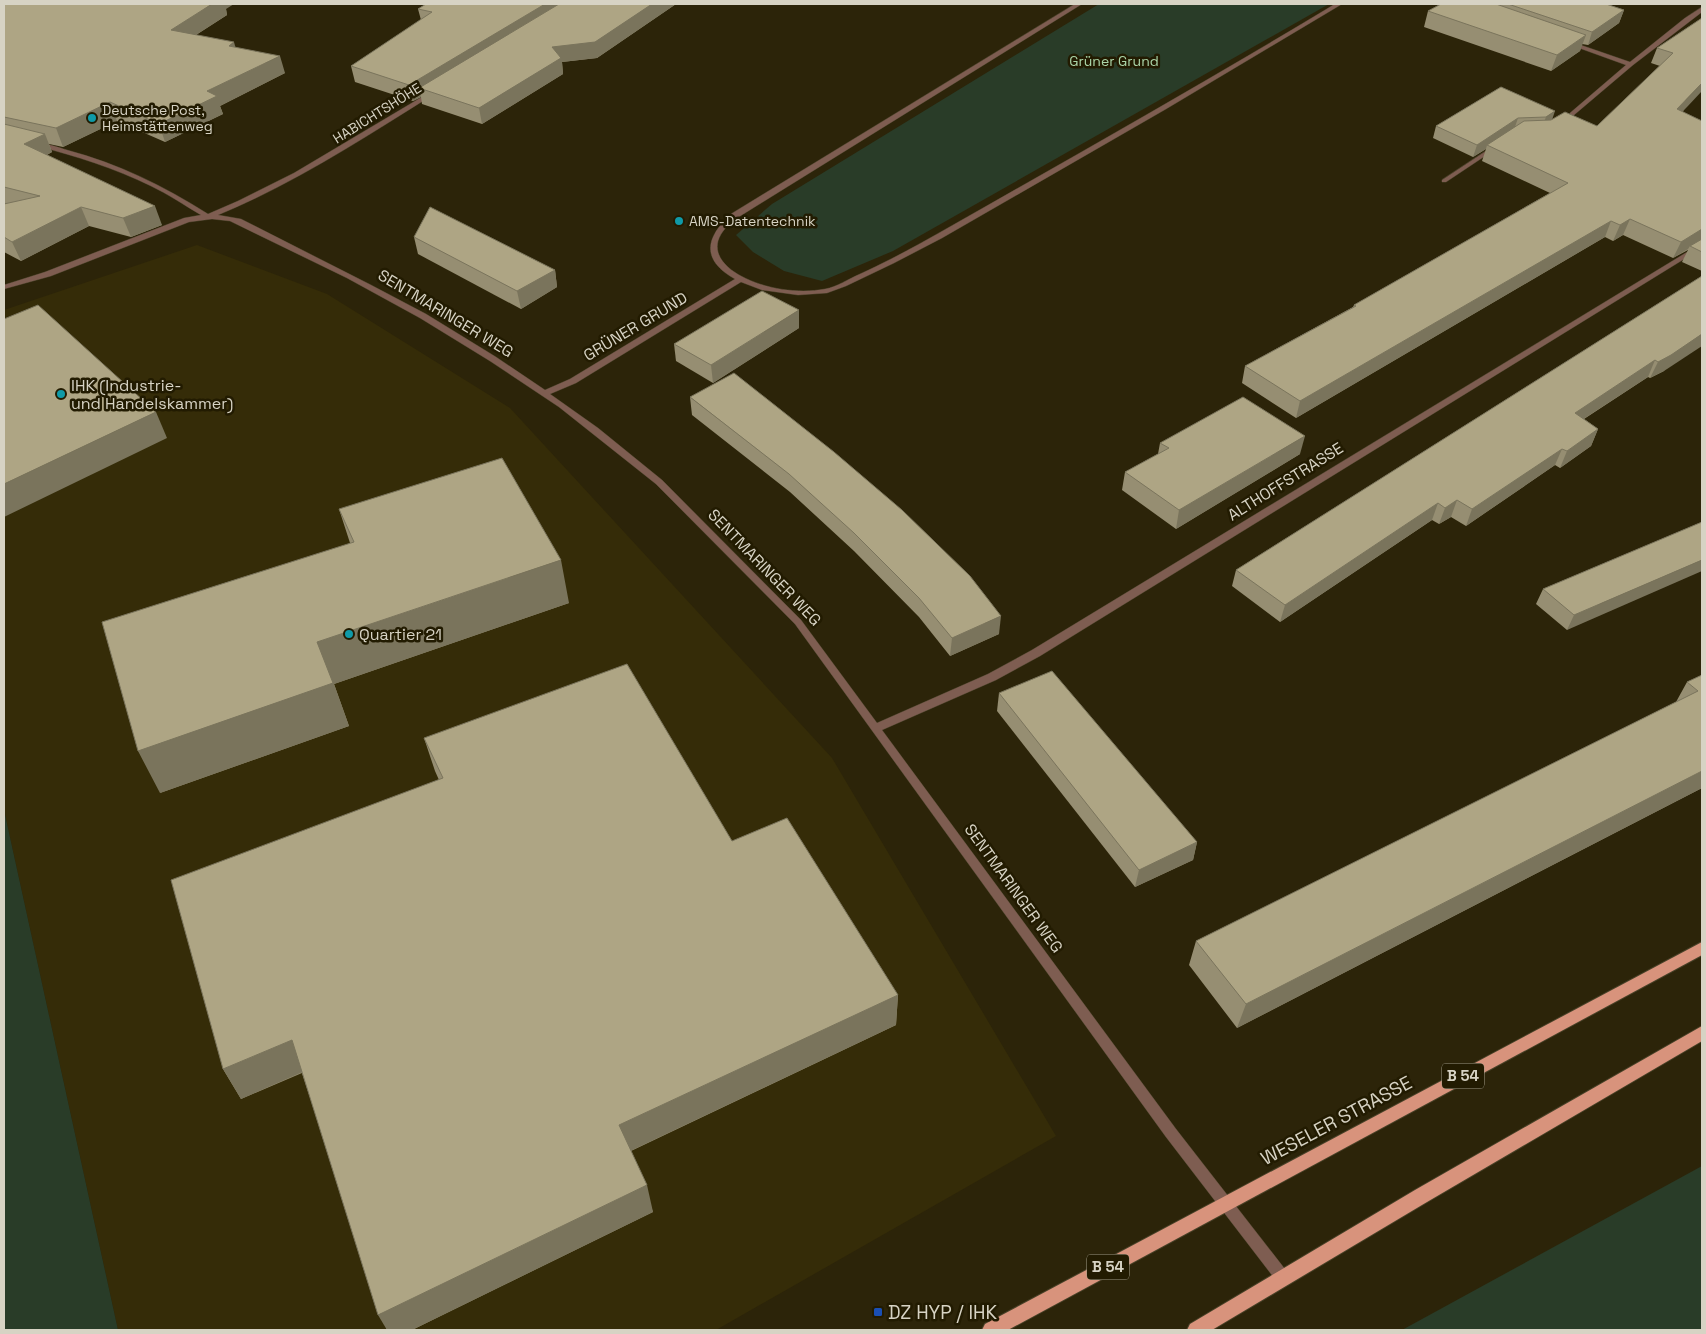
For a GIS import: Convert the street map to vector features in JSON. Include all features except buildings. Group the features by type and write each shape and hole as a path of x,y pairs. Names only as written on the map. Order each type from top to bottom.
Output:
{"main road":[{"name":"WESELER STRASSE","path":"991,1330 1224,1203 1702,948"},
{"path":"1196,1330 1702,1033"}],"street":[{"path":"1079,4 734,216 716,233 714,250 722,266 739,280 778,291 794,293 828,291 884,267 1178,101 1339,4"},
{"path":"1564,119 1687,19 1702,9"},
{"path":"1567,42 1631,64"},
{"name":"HABICHTSHÖHE","path":"208,216 241,203 339,151 443,87"},
{"path":"33,144 62,150 122,171 168,192 208,216"},
{"path":"1444,180 1501,144"},
{"name":"SENTMARINGER WEG","path":"4,287 48,274 187,220 208,216 226,217 238,221 387,296 460,339 544,393 659,482 798,622 1171,1133 1283,1278"},
{"name":"ALTHOFFSTRASSE","path":"876,728 992,677 1036,653 1126,596 1702,245"},
{"name":"GRÜNER GRUND","path":"544,393 573,381 739,280"}],"shaded area":[{"path":"197,245 327,294 510,408 832,758 1056,1136 716,1330 118,1330 4,810 4,310"}],"green space":[{"name":"Grüner Grund","path":"1099,4 1329,4 893,251 822,281 784,271 753,252 736,235 772,204"},
{"path":"4,810 118,1330 4,1330"},
{"path":"1702,1166 1702,1330 1402,1330"}],"place":[{"name":"Deutsche Post, Heimstättenweg","path":"92,118"},
{"name":"AMS-Datentechnik","path":"679,221"},
{"name":"IHK (Industrie- und Handelskammer)","path":"61,394"},
{"name":"Quartier 21","path":"349,634"},
{"name":"DZ HYP / IHK","path":"878,1312"}]}
